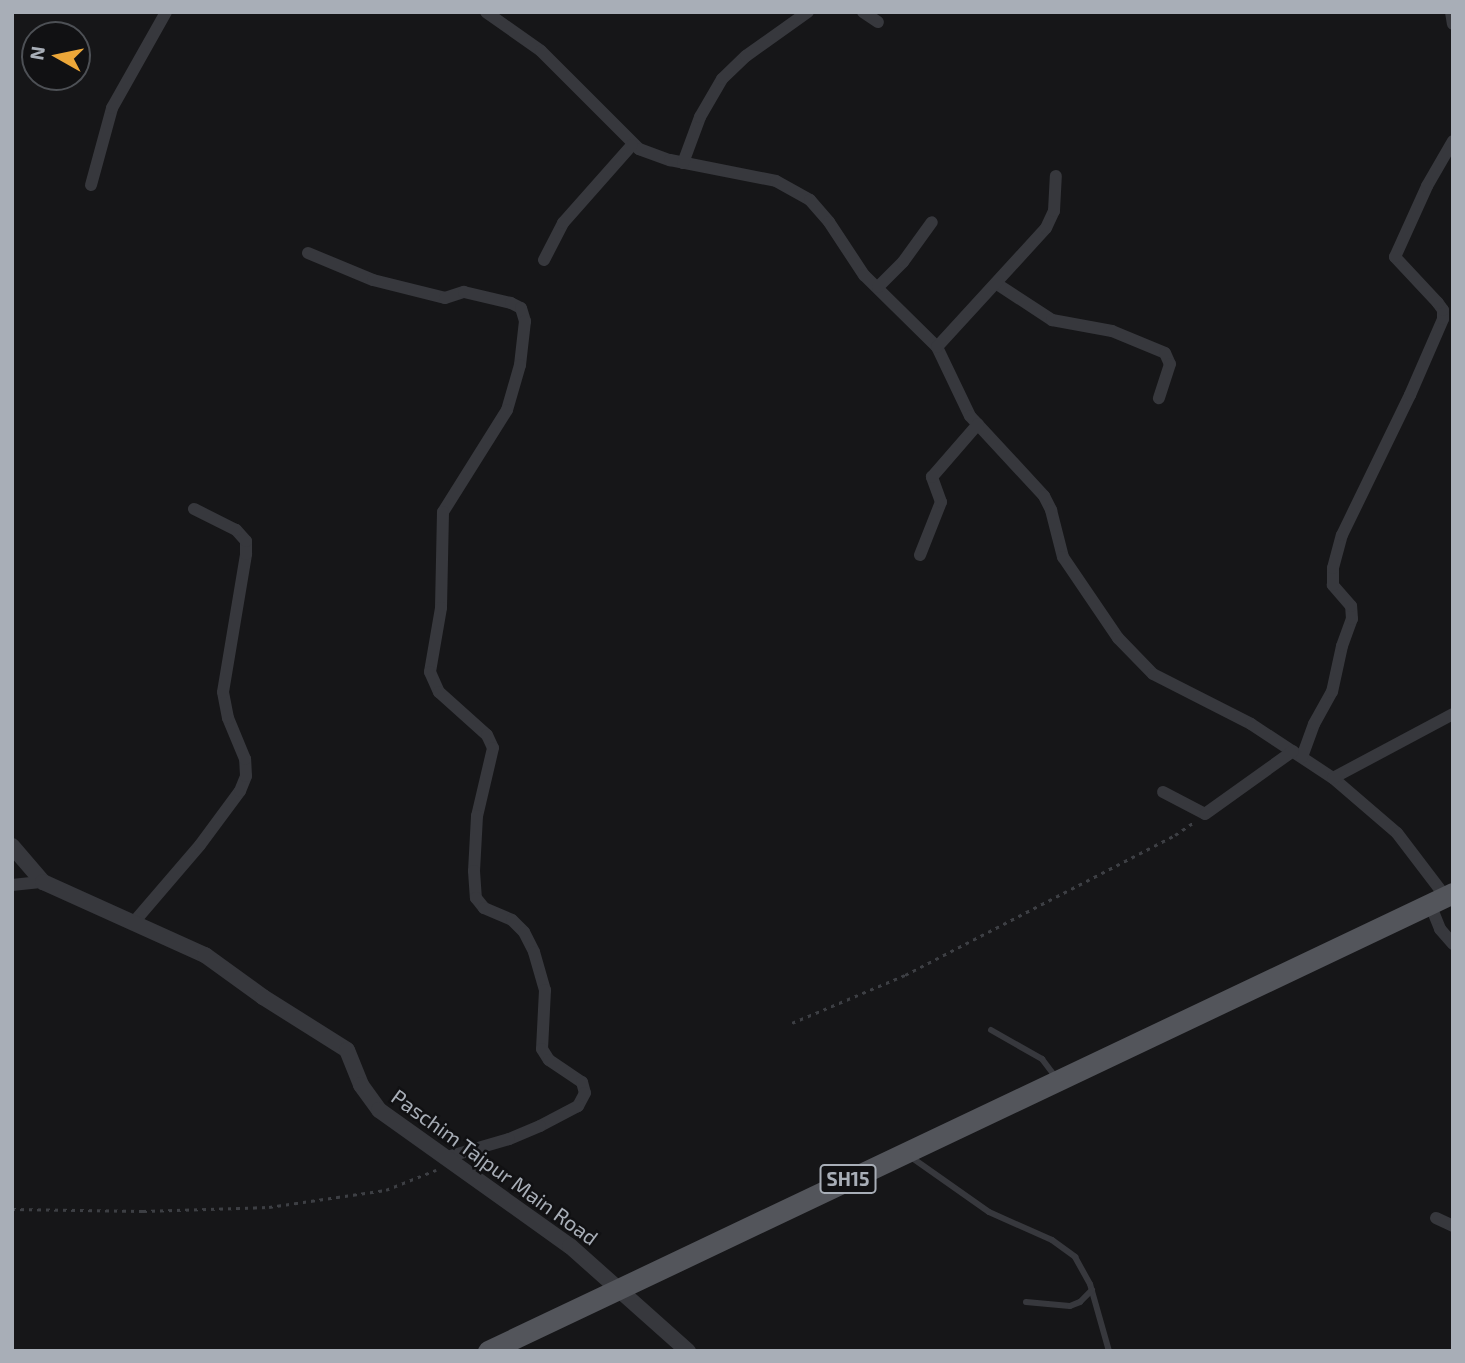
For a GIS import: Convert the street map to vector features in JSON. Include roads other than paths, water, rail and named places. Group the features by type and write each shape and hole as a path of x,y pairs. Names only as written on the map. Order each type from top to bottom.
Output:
{"main road":[{"name":"SH15","path":"488,1351 1442,898"}],"street":[{"path":"91,185 112,108 166,12"},
{"path":"486,12 541,51 632,145 651,155 776,181 800,192 824,214 855,263 937,347 964,408 1044,496 1066,562 1118,638 1165,682 1251,724 1298,754 1333,778 1397,833 1442,898 1440,929 1453,944"},
{"path":"683,163 700,117 722,79 746,56 808,12"},
{"path":"863,12 878,22"},
{"path":"1451,12 1453,24"},
{"path":"1163,792 1205,814 1298,754 1332,692 1342,646 1352,619 1351,606 1334,589 1332,576 1342,535 1410,395 1443,319 1438,303 1395,257 1427,186 1453,141"},
{"path":"544,260 563,223 632,145"},
{"path":"937,347 1046,228 1054,211 1056,176"},
{"path":"878,287 903,262 932,222"},
{"path":"308,253 373,280 449,298 464,292 511,303 521,308 525,321 520,365 507,410 443,512 441,608 430,671 439,692 487,735 493,748 477,816 474,871 476,898 484,908 512,920 523,932 534,952 545,990 542,1049 549,1060 578,1078 585,1093 578,1106 540,1126 448,1161"},
{"path":"997,284 1052,320 1112,331 1165,353 1170,364 1159,398"},
{"path":"920,555 941,502 932,477 978,424"},
{"path":"134,922 200,845 240,791 246,776 246,760 228,718 222,692 246,541 236,530 194,509"},
{"path":"1333,778 1453,714"},
{"name":"Paschim Tajpur Main Road","path":"12,846 43,882 205,955 263,997 347,1050 361,1085 379,1110 570,1246 620,1287 688,1351"},
{"path":"12,885 43,882"},
{"path":"1436,1217 1453,1226"}],"lane":[{"path":"991,1030 1042,1059 1058,1080"},
{"path":"904,1152 1006,1222 1064,1247 1083,1268 1109,1351"},
{"path":"1026,1302 1070,1306 1092,1290"}]}
